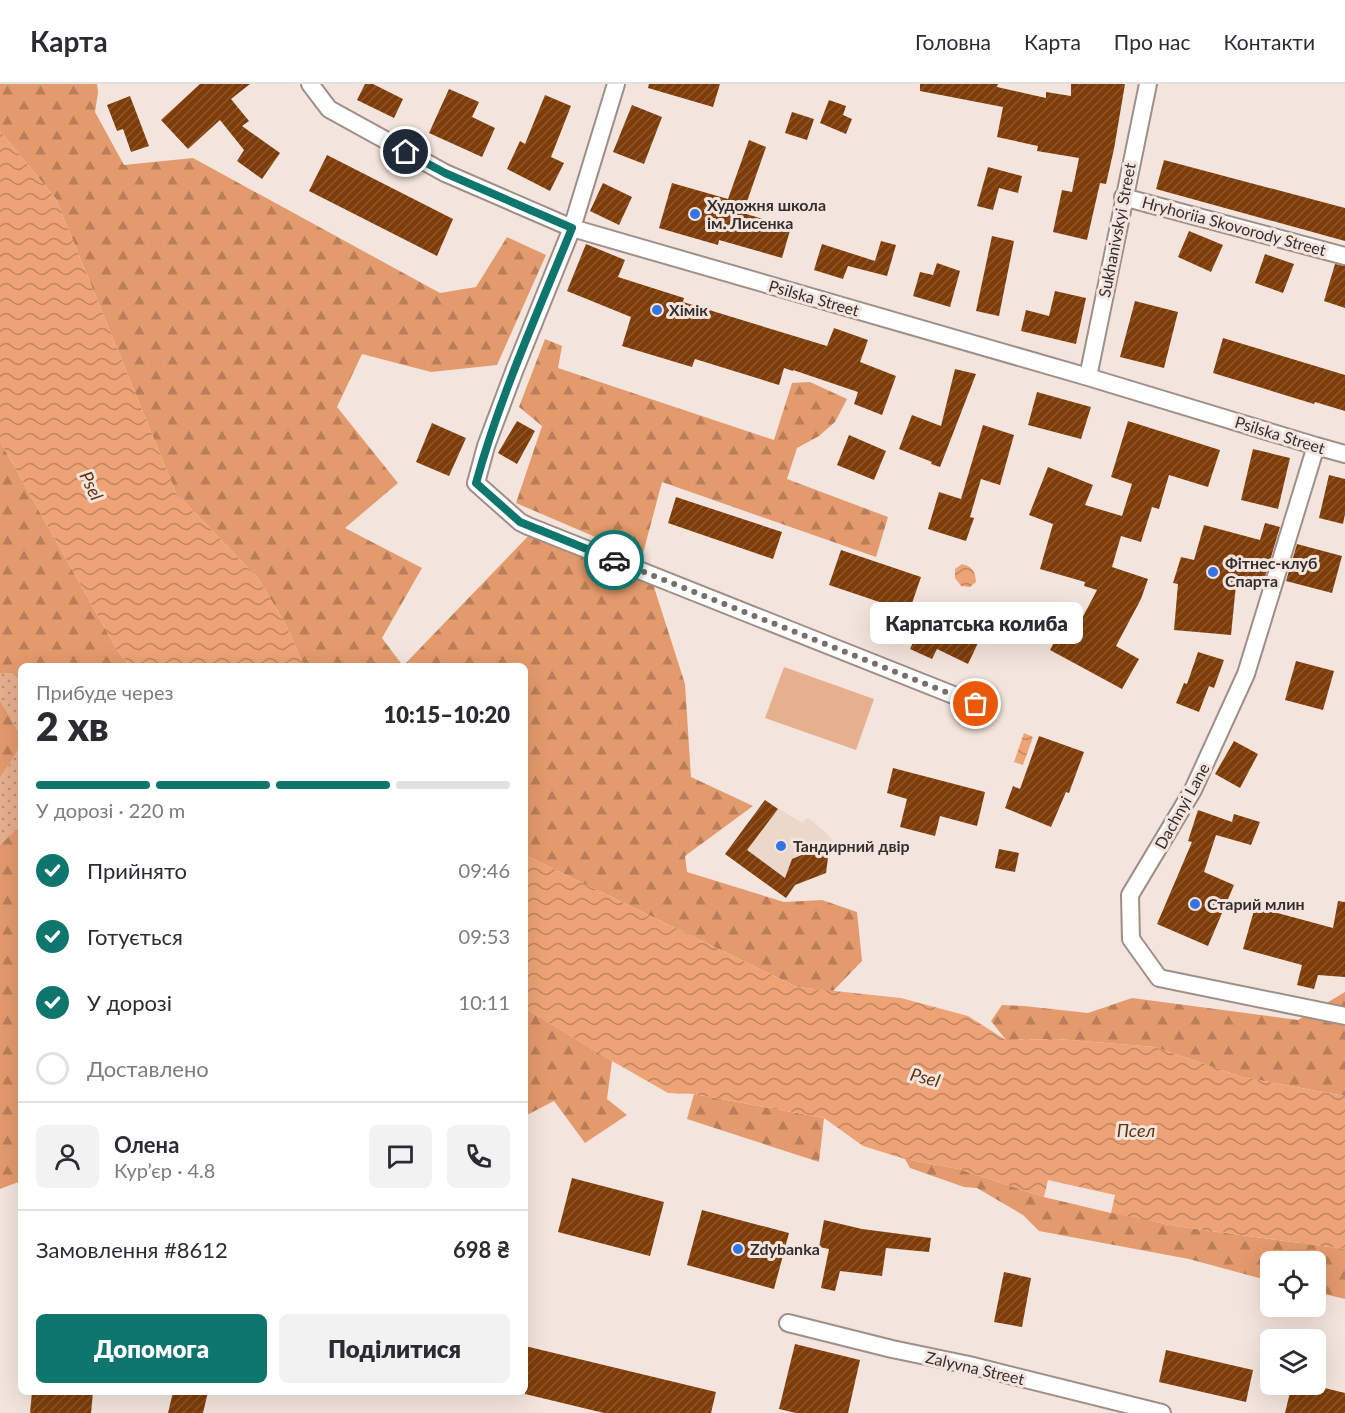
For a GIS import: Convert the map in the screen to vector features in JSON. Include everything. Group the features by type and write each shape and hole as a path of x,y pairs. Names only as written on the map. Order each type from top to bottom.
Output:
{"street":[{"name":"Psilska Street","path":"310,84 329,109 445,173 572,228 1345,454"},
{"path":"616,84 572,228 486,446 476,483 520,522 528,526 976,704"},
{"name":"Sukhanivskyi Street","path":"1088,377 1148,84"},
{"name":"Hryhoriia Skovorody Street","path":"1124,197 1345,256"},
{"name":"Dachnyi Lane","path":"1316,446 1246,674 1193,790 1130,894 1131,939 1159,978 1345,1016"},
{"name":"Zalyvna Street","path":"788,1323 1162,1413"}],"shaded area":[{"path":"784,667 874,699 856,750 765,718"},
{"path":"0,673 12,673 18,680 18,731 0,700"},
{"path":"18,751 18,828 0,845 0,778"},
{"name":"Тандирний двір","path":"765,800 802,823 808,817 834,842 829,850 826,873 797,884 786,898 725,854"}],"green space":[{"path":"0,84 97,84 95,112 124,165 193,158 440,293 476,287 507,237 546,255 497,365 431,372 362,354 337,407 398,483 345,528 422,568 382,638 401,663 303,663 286,625 258,578 176,493 56,199 0,131"},
{"path":"545,339 562,346 558,368 774,440 792,383 810,382 847,399 835,422 819,436 797,448 787,479 888,517 876,557 662,482 642,557 516,503 542,426 519,407"},
{"path":"0,441 117,650 128,663 18,663 18,680 12,673 0,673"},
{"path":"533,531 653,584 685,684 691,777 753,806 685,856 687,872 784,902 822,900 857,912 862,961 833,991 797,987 528,856 528,663 406,663"},
{"path":"0,700 18,731 18,751 0,778"},
{"path":"18,828 18,1182 0,1189 0,845"},
{"path":"1345,992 1345,1096 1242,1077 1155,1047 1057,1039 1006,1040 991,1021 1002,1005 1088,1013 1132,998 1298,1020"},
{"path":"528,1010 612,1061 607,1099 627,1115 585,1143 554,1101 528,1114"},
{"path":"694,1094 824,1118 819,1162 687,1119"},
{"path":"905,1159 959,1169 1044,1197 1174,1226 1345,1249 1345,1299 1326,1294 1326,1251 1260,1251 1260,1278 1189,1259 1039,1231 1023,1215 977,1188 964,1187 910,1168"}],"water":[{"name":"Psel","path":"0,131 56,199 176,493 258,578 286,625 303,663 128,663 117,650 0,441"},
{"path":"962,564 974,572 976,582 970,587 961,586 955,578 955,569"},
{"path":"1024,733 1033,737 1023,765 1014,762"},
{"name":"Псел","path":"528,856 797,987 901,998 968,1016 1006,1040 1057,1039 1155,1047 1242,1077 1345,1096 1345,1249 1174,1226 1044,1197 959,1169 905,1159 863,1146 824,1118 694,1094 668,1093 528,1010"}],"pier":[{"path":"1048,1180 1115,1195 1111,1213 1044,1197"}],"building":[{"path":"200,84 250,84 231,99 249,121 242,126 280,153 262,179 237,161 244,150 220,120 188,149 161,120"},
{"path":"365,84 373,84 403,99 394,118 357,100"},
{"path":"649,84 720,84 713,107 648,88"},
{"path":"920,84 998,84 997,87 1046,98 1046,92 1071,96 1071,84 1125,84 1106,184 1100,183 1087,240 1053,232 1062,190 1072,192 1079,158 1037,151 1038,146 997,137 1003,107 920,91"},
{"path":"449,89 479,102 472,117 495,128 482,157 429,133"},
{"path":"545,95 571,106 551,157 564,163 550,191 507,169 520,141 525,144"},
{"path":"130,96 149,146 131,152 123,129 117,131 107,105"},
{"path":"829,100 846,106 843,115 852,119 846,134 820,123"},
{"path":"632,105 662,117 644,164 613,152"},
{"path":"792,112 814,119 807,140 785,133"},
{"path":"749,140 766,147 743,213 791,227 782,258 719,240 718,245 659,228 672,183 728,199"},
{"path":"327,155 453,219 437,256 309,191"},
{"path":"1164,160 1345,208 1345,241 1156,189"},
{"path":"988,167 1022,176 1018,193 999,188 993,210 977,206"},
{"path":"603,183 632,197 619,225 590,211"},
{"path":"1189,231 1223,245 1211,272 1178,257"},
{"path":"992,236 1014,241 999,316 976,311"},
{"path":"881,241 896,245 887,276 848,266 843,279 814,270 822,244 875,261"},
{"path":"586,244 625,260 618,277 684,298 683,302 827,346 834,328 868,340 860,362 896,376 882,415 854,404 858,392 793,370 784,368 779,385 695,359 692,367 622,346 631,317 567,291"},
{"path":"1265,254 1294,264 1283,293 1255,283"},
{"path":"937,263 960,271 950,307 913,296 920,272 933,275"},
{"path":"1335,264 1345,266 1345,308 1324,301"},
{"path":"1055,291 1086,298 1076,344 1021,331 1026,310 1049,316"},
{"path":"1135,301 1178,312 1164,368 1120,357"},
{"path":"1223,338 1345,375 1345,411 1315,402 1314,404 1213,373"},
{"path":"955,369 976,374 940,467 899,449 912,415 941,426"},
{"path":"1037,392 1091,407 1081,439 1028,425"},
{"path":"517,421 535,431 517,464 498,453"},
{"path":"1128,421 1220,450 1208,487 1169,475 1159,509 1152,507 1141,542 1121,536 1112,567 1148,579 1141,599 1116,646 1139,659 1122,689 1050,650 1066,620 1078,626 1097,590 1084,586 1085,582 1040,569 1053,524 1029,515 1048,467 1093,485 1085,505 1122,516 1132,484 1111,477"},
{"path":"432,423 466,438 449,476 416,462"},
{"path":"983,425 1014,435 1000,485 981,479 970,517 974,518 966,541 928,529 939,492 961,499"},
{"path":"849,435 886,451 874,480 837,465"},
{"path":"1253,449 1290,458 1278,509 1241,500"},
{"path":"1329,475 1345,479 1343,524 1319,518"},
{"path":"676,497 782,532 773,559 668,523"},
{"path":"1265,523 1280,527 1263,584 1247,580 1245,588 1236,585 1231,635 1174,630 1178,584 1173,583 1181,557 1194,560 1204,525 1260,540"},
{"path":"1297,544 1342,556 1332,593 1286,581"},
{"path":"841,550 921,577 909,612 829,585"},
{"path":"962,604 980,613 968,639 978,643 968,664 937,649 932,659 910,649 924,618 949,630"},
{"path":"1198,652 1224,660 1214,688 1209,686 1199,712 1176,703 1184,683 1187,684"},
{"path":"1296,661 1334,671 1323,710 1285,700"},
{"path":"1039,736 1084,752 1069,793 1066,792 1051,827 1005,808 1013,786 1020,789"},
{"path":"1234,741 1258,754 1240,788 1215,774"},
{"path":"893,768 985,792 977,826 940,816 935,836 900,827 907,799 887,793"},
{"path":"765,800 778,809 747,850 785,878 792,859 814,850 817,855 829,850 826,873 795,885 786,898 725,854"},
{"name":"Старий млин","path":"1198,810 1232,822 1234,814 1260,822 1251,845 1216,835 1204,872 1234,885 1208,946 1157,924 1192,842 1188,841"},
{"path":"999,849 1019,853 1015,872 995,868"},
{"path":"1338,901 1345,902 1345,977 1318,975 1314,989 1297,985 1302,965 1243,949 1255,907 1333,928"},
{"path":"572,1178 664,1202 650,1256 558,1232"},
{"name":"Zdybanka","path":"702,1210 789,1233 774,1289 687,1265"},
{"path":"824,1220 862,1229 931,1238 929,1252 886,1248 882,1276 840,1271 835,1291 821,1288 829,1249 819,1247"},
{"path":"1004,1272 1031,1278 1022,1327 994,1322"},
{"path":"795,1344 860,1360 848,1413 796,1413 779,1409"},
{"path":"528,1347 716,1392 711,1413 604,1413 528,1395"},
{"path":"1166,1350 1253,1370 1246,1402 1159,1382"},
{"path":"1326,1388 1345,1393 1345,1413 1285,1413 1289,1395 1326,1395"},
{"path":"32,1395 93,1395 91,1413 30,1413"},
{"path":"172,1395 207,1395 203,1413 168,1413"}],"way so far":[{"path":"614,560 976,704"}],"place":[{"name":"Художня школа ім. Лисенка","path":"695,214"},
{"name":"Хімік","path":"657,310"},
{"name":"Фітнес-клуб Спарта","path":"1213,572"},
{"name":"Карпатська колиба","path":"976,704"},
{"name":"Тандирний двір","path":"781,846"},
{"name":"Старий млин","path":"1195,904"},
{"name":"Zdybanka","path":"738,1249"}],"route":[{"path":"406,152 445,173 572,228 486,446 476,483 520,522 614,560"}]}
